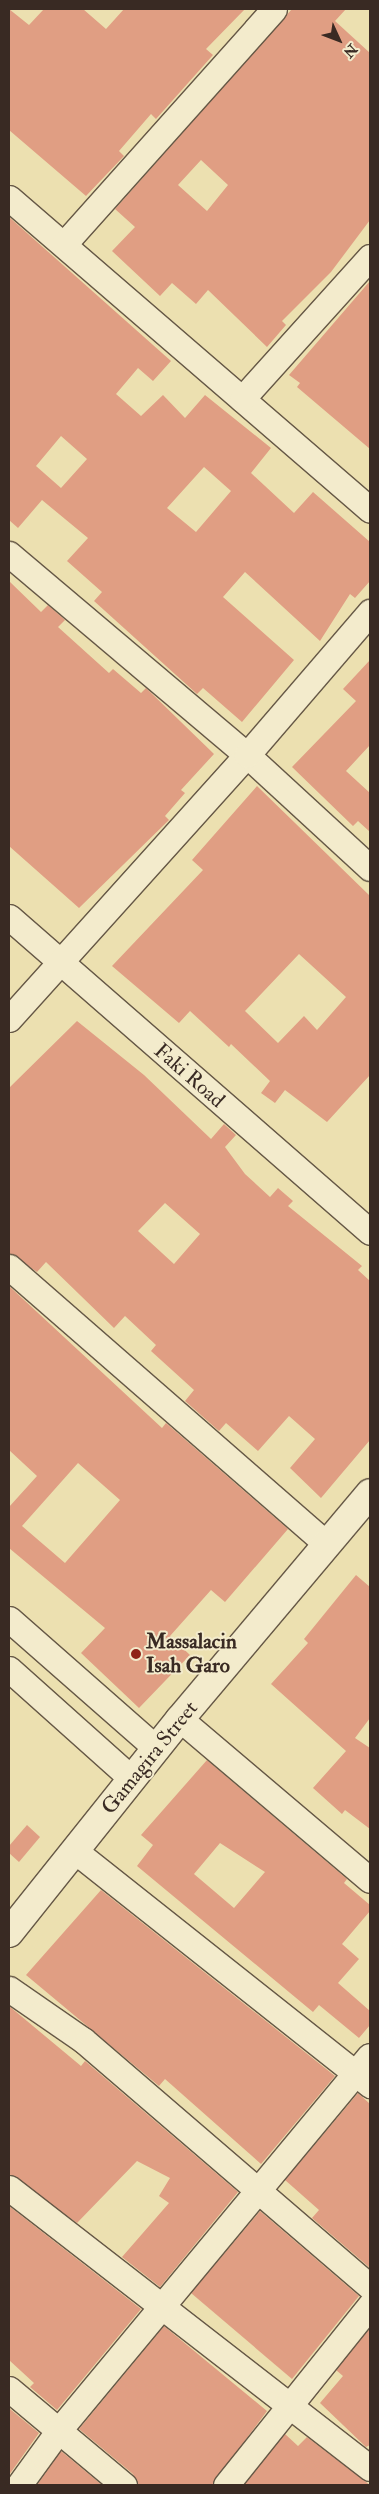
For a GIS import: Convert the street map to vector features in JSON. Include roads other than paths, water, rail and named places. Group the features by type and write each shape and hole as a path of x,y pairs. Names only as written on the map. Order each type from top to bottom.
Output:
{"street":[{"path":"64,244 274,9"},
{"path":"9,198 370,510"},
{"path":"242,399 370,257"},
{"path":"9,554 248,756 370,868"},
{"path":"9,1019 248,756 370,612"},
{"name":"Faki Road","path":"9,917 59,964 370,1232"},
{"path":"9,1267 326,1544"},
{"name":"Gamagira Street","path":"9,1933 156,1748 370,1492"},
{"path":"9,1619 156,1748"},
{"path":"9,1669 132,1779"},
{"path":"180,1719 370,1880"},
{"path":"19,2485 59,2430 365,2071 76,1851"},
{"path":"9,1989 82,2040 263,2190 370,2287"},
{"path":"9,2188 370,2468"},
{"path":"226,2485 291,2407 370,2305"},
{"path":"9,2389 124,2485"}],"place":[{"name":"Massalacin Isah Garo","path":"136,1654"}]}
